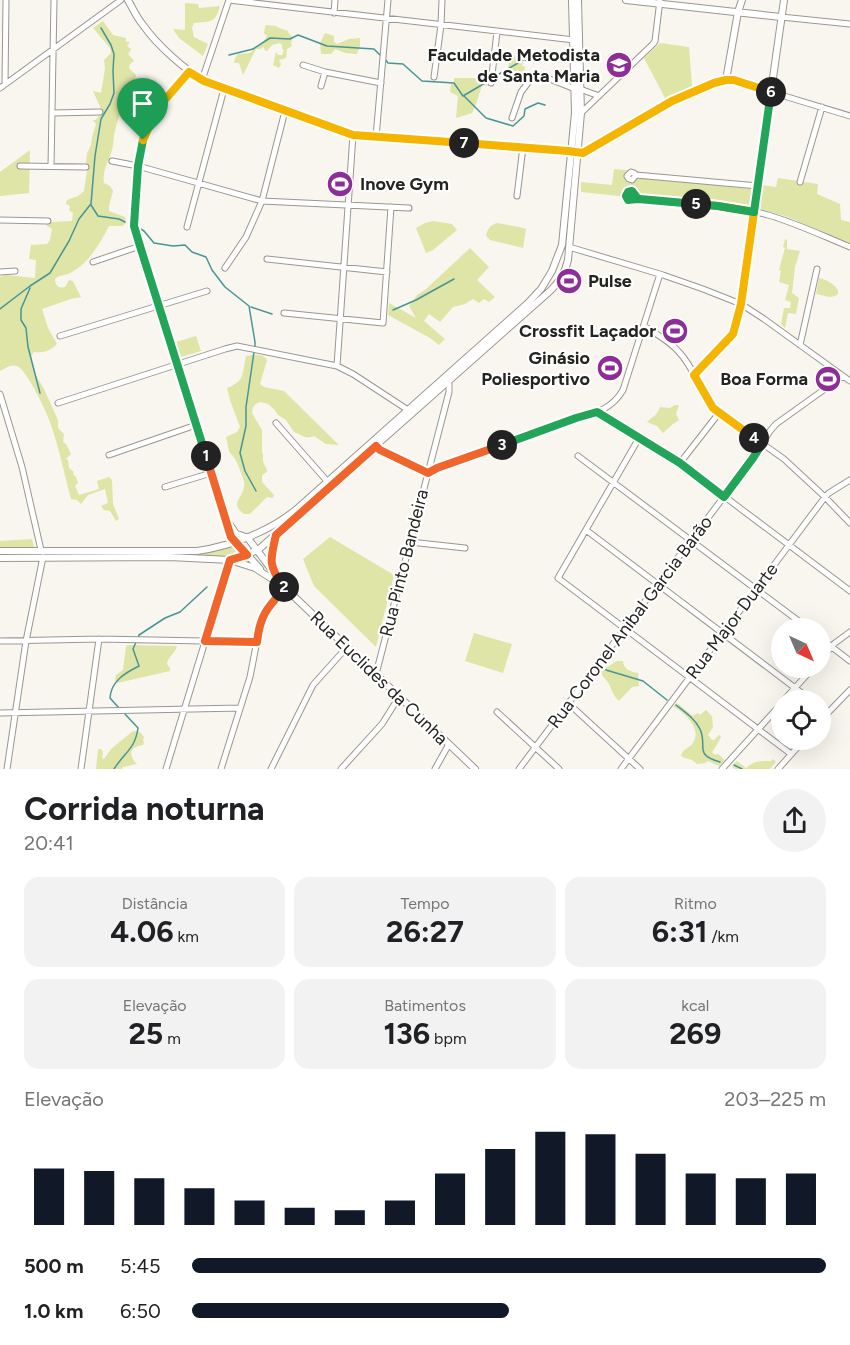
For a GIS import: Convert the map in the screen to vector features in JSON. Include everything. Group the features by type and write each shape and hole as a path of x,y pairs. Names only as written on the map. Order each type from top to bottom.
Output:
{"main road":[{"path":"128,0 147,31 189,72 202,80 353,135 583,153 687,93 714,83 734,80 771,92 784,0"},
{"path":"0,558 42,554 189,552 235,541 275,524 374,444 408,410 447,380 528,303 552,271 562,245 580,113 574,40 576,0"},
{"path":"0,551 230,560 258,550 374,444 529,310 561,278 565,270 569,247 578,89 576,0"},
{"path":"626,0 781,17"},
{"path":"726,80 742,0"},
{"path":"552,271 561,278"},
{"path":"273,569 272,554 276,535"},
{"name":"Rua Euclides da Cunha","path":"247,537 273,569 284,587"},
{"name":"Rua Euclides da Cunha","path":"235,541 262,572"},
{"name":"Rua Euclides da Cunha","path":"230,560 262,572 284,587 475,769"}],"street":[{"path":"3,86 6,0"},
{"path":"51,166 54,0"},
{"path":"3,86 121,0"},
{"path":"202,80 229,0 574,40"},
{"path":"334,13 335,0"},
{"path":"376,137 388,0"},
{"path":"434,78 442,0"},
{"path":"580,113 653,44 660,2"},
{"path":"781,17 850,24"},
{"path":"491,83 497,32"},
{"path":"303,65 325,72 381,83"},
{"path":"189,72 157,109 143,140 138,166 134,226 231,537 235,541"},
{"path":"321,86 325,72"},
{"path":"512,118 521,92 537,74 599,96"},
{"path":"187,227 224,89"},
{"path":"694,375 733,334 741,304 771,92 850,116"},
{"path":"800,182 822,107"},
{"path":"225,268 246,237 262,201 285,111"},
{"path":"52,113 100,112"},
{"path":"337,366 353,135"},
{"path":"517,196 523,147"},
{"path":"112,161 138,166 262,201 409,208"},
{"path":"20,166 86,167"},
{"path":"636,175 758,186"},
{"path":"638,199 718,206 754,212 788,221 850,247"},
{"path":"284,313 383,322 391,207"},
{"path":"0,220 48,221"},
{"path":"93,261 140,246"},
{"path":"569,247 660,274 741,304 850,381"},
{"path":"267,260 387,272"},
{"path":"800,345 817,268"},
{"path":"0,272 15,271"},
{"path":"374,444 380,450 428,473 609,406 623,390 660,274"},
{"path":"60,336 207,291"},
{"path":"644,326 680,352 710,404 718,413 784,459 850,523"},
{"path":"58,403 233,347 337,366 408,410"},
{"name":"Rua Coronel Anibal Garcia Barão","path":"519,769 753,458 770,431 776,424 843,376"},
{"name":"Rua Pinto Bandeira","path":"376,674 449,392 447,380"},
{"path":"0,394 22,467 42,554 26,641 7,769"},
{"path":"597,412 680,463 850,591"},
{"path":"680,463 718,413"},
{"path":"276,423 327,482"},
{"path":"109,455 196,425"},
{"path":"639,438 558,578 791,754"},
{"path":"578,456 794,618"},
{"path":"165,487 211,473"},
{"name":"Rua Major Duarte","path":"621,769 825,497 850,480"},
{"path":"225,517 236,533 247,537"},
{"path":"586,530 798,690"},
{"path":"410,542 465,548"},
{"path":"166,769 230,560"},
{"path":"221,769 250,677 259,626 264,613 284,587"},
{"path":"850,632 832,646 850,661"},
{"path":"81,769 99,639"},
{"path":"0,641 99,639 257,642"},
{"path":"271,769 313,686 347,647"},
{"path":"795,688 804,678"},
{"path":"831,710 850,690"},
{"path":"341,769 382,724 399,697"},
{"path":"568,703 640,769"},
{"path":"0,713 240,708"},
{"path":"497,712 558,769"},
{"path":"722,769 771,715"},
{"path":"435,769 449,744"},
{"path":"778,769 795,750"}],"green space":[{"path":"185,3 198,4 199,8 220,6 214,19 194,23 192,28 194,37 208,44 203,56 179,38 173,29 185,30"},
{"path":"103,21 113,35 126,38 126,42 130,42 127,46 131,49 128,54 134,61 129,68 136,75 134,84 137,88 126,102 118,119 113,148 104,178 104,183 113,191 109,211 125,217 126,223 122,226 109,226 84,263 70,273 55,279 59,287 65,287 69,280 73,281 81,297 42,309 48,328 57,344 47,351 34,352 31,356 35,374 58,420 58,428 64,434 63,442 71,454 66,459 76,477 78,483 75,486 79,495 99,489 97,481 109,477 112,480 113,504 119,519 116,521 110,511 104,510 101,506 108,503 105,489 88,495 81,504 71,499 53,431 36,391 17,366 0,371 0,277 6,275 35,278 36,260 29,259 31,245 47,244 52,229 46,225 51,222 72,221 73,213 69,210 70,206 66,204 67,200 84,191 87,153 96,124 93,120 96,120 102,111 93,91 101,93 105,69 104,60 111,53 110,48 93,28"},
{"path":"266,25 288,31 293,37 292,46 287,49 286,58 279,60 281,64 279,68 273,65 276,52 282,55 284,50 280,43 272,45 267,51 264,47 256,49 243,75 239,63 234,63 235,58 238,54 250,53 263,42 267,35 264,34"},
{"path":"325,33 334,36 334,42 337,44 349,39 360,38 357,54 335,49 331,54 321,54 320,43"},
{"path":"660,43 689,47 692,86 666,100 644,58"},
{"path":"525,55 522,66 526,67 524,69 528,73 535,72 523,81 506,75 513,57"},
{"path":"454,78 486,78 487,86 482,85 472,113 456,118 458,96 450,92"},
{"path":"30,150 29,193 0,196 0,172"},
{"path":"614,169 639,171 640,177 761,190 762,185 776,187 778,178 818,184 817,194 840,204 841,220 850,222 850,244 788,217 760,209 637,194 630,194 629,197 581,192 581,182 612,185"},
{"path":"433,221 452,224 457,230 426,253 416,228"},
{"path":"497,223 526,229 523,248 490,240 486,236 487,231"},
{"path":"785,239 787,249 800,251 795,267 792,293 799,298 796,314 788,313 785,328 781,324 784,308 790,308 791,302 785,300 789,285 779,282 781,271 779,270"},
{"path":"470,248 489,267 477,280 495,297 489,302 484,299 479,303 473,299 453,307 440,322 429,314 424,321 445,339 439,345 388,315 389,303 416,318 409,306 417,295"},
{"path":"819,278 834,285 838,294 830,297 816,294"},
{"path":"196,336 201,351 181,357 176,342"},
{"path":"246,356 263,356 267,360 260,384 284,391 339,445 326,444 314,436 305,437 294,432 286,420 268,404 260,402 256,404 252,413 262,430 263,462 267,470 262,475 262,482 274,495 273,498 267,497 250,514 244,514 237,506 244,481 236,460 229,451 226,437 237,432 240,427 227,388 240,380"},
{"path":"679,405 676,414 679,420 663,433 657,426 647,422 660,407 670,408"},
{"path":"330,537 394,575 376,647 314,586 303,559"},
{"path":"32,539 34,547 0,547 0,541"},
{"path":"235,546 243,554 225,557 18,554 0,556 0,554 202,553"},
{"path":"474,633 512,644 503,673 465,661"},
{"path":"126,646 177,646 167,664 170,671 117,683 116,675 123,670"},
{"path":"617,661 623,661 626,668 638,673 639,686 632,687 619,701 601,671"},
{"path":"677,703 693,716 698,713 700,715 706,710 712,716 713,727 708,735 712,740 721,736 712,752 725,760 719,766 708,761 697,764 682,757 682,752 691,745 696,736 686,716 673,706"},
{"path":"133,731 140,732 144,737 143,745 131,752 137,764 122,769 96,769 98,749 103,752 102,758 104,759 111,749"},
{"path":"773,759 776,762 770,769 735,769 732,766 737,761 746,768 760,761"}],"waterway":[{"path":"91,204 101,119 114,93 114,54 101,28"},
{"path":"229,55 253,49 270,38 290,39 298,35 327,46 374,49 381,56"},
{"path":"385,59 388,63 403,64 422,81 454,83 463,96 490,80"},
{"path":"494,77 523,60 539,62"},
{"path":"464,96 486,118 513,126 524,116 525,109 538,103 545,105"},
{"path":"0,309 50,273 79,219 90,205"},
{"path":"91,205 98,216 125,222"},
{"path":"139,228 154,243 185,245 192,252 206,257 212,270 225,287 249,306 255,348"},
{"path":"393,310 454,279"},
{"path":"30,288 21,309 21,320 26,328 28,347 40,393"},
{"path":"251,307 272,314"},
{"path":"254,352 246,407 246,426 240,453 245,471 256,491"},
{"path":"138,638 139,635 165,618 180,612 207,587"},
{"path":"119,708 110,698 111,692 120,678 139,666 133,649 136,642"},
{"path":"606,670 643,681 667,700"},
{"path":"676,705 698,725 702,735 704,753 720,762"},
{"path":"114,769 132,746 137,735 138,728 125,714"},
{"path":"734,765 742,769"}],"place":[{"name":"Faculdade Metodista de Santa Maria","path":"619,65"},
{"name":"Inove Gym","path":"340,184"},
{"name":"Pulse","path":"569,281"},
{"name":"Crossfit Laçador","path":"675,331"},
{"name":"Ginásio Poliesportivo","path":"610,368"},
{"name":"Boa Forma","path":"828,379"}],"route":[{"path":"143,140 134,226 231,537 247,555 230,560 205,641 257,642 259,626 264,613 285,588 273,569 272,554 276,535 376,446 428,473 597,412 680,463 724,497 762,444 713,408 694,375 733,334 735,329 741,304 754,212 718,206 638,199 632,191 626,196 628,200 638,199 699,204 718,206 754,212 771,92 734,80 714,83 672,101 583,153 353,135 204,81 189,72 157,109 143,140"}]}
